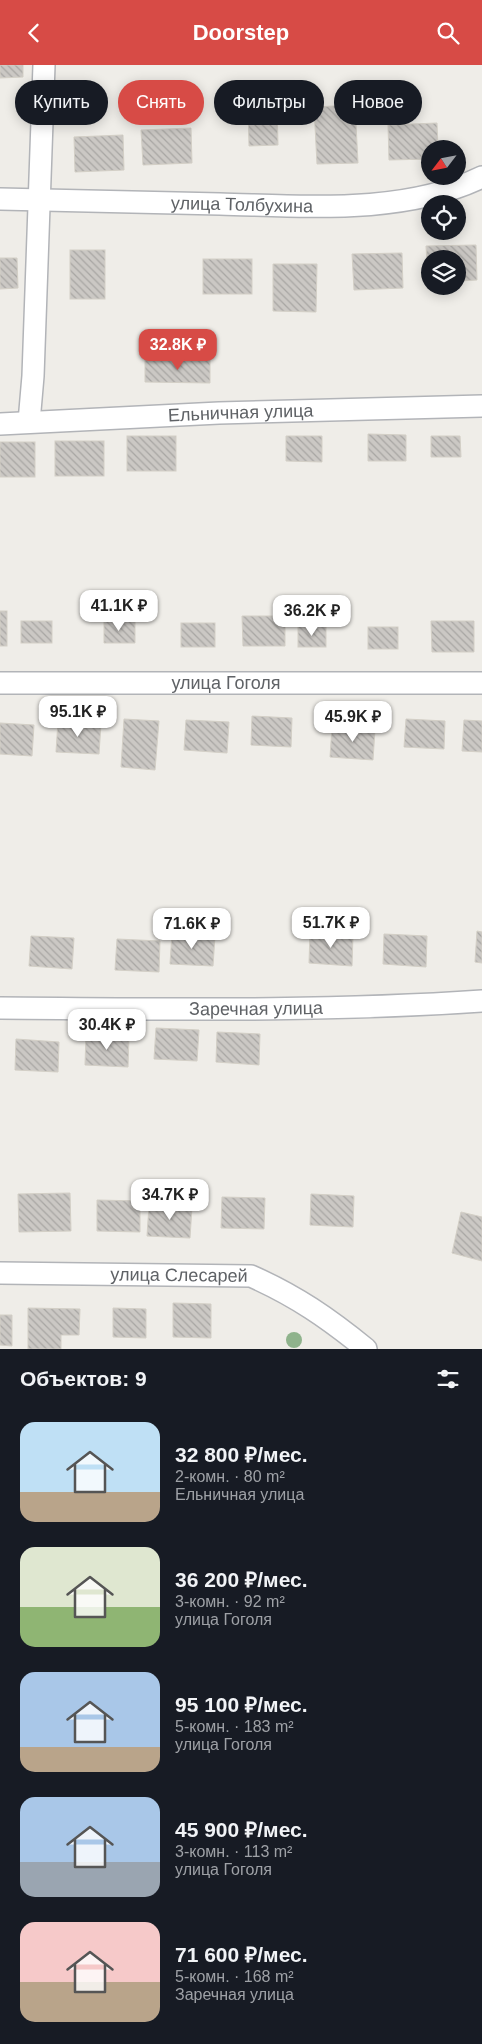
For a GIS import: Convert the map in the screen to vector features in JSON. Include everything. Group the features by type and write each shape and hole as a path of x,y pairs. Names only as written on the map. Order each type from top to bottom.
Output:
{"street":[{"path":"29,421 33,376 44,65"},
{"name":"улица Толбухина","path":"0,199 338,207 436,194 460,187 482,177"},
{"name":"Ельничная улица","path":"0,423 219,413 482,406"},
{"name":"улица Гоголя","path":"0,683 482,683"},
{"name":"Заречная улица","path":"0,1008 258,1009 404,1006 482,1001"},
{"name":"улица Слесарей","path":"0,1273 251,1276 283,1290 319,1312 366,1349"}],"building":[{"path":"0,65 23,65 23,77 0,78"},
{"path":"334,106 334,125 356,125 358,163 317,164 315,125 324,125 324,107"},
{"path":"437,123 438,140 421,140 421,159 389,160 388,125"},
{"path":"248,125 278,125 278,145 249,146"},
{"path":"191,128 192,163 143,165 141,130"},
{"path":"123,135 124,170 75,172 74,137"},
{"path":"476,245 477,280 466,281 466,250 426,250 426,246"},
{"path":"70,250 105,250 105,299 70,299"},
{"path":"402,253 403,288 354,290 352,254"},
{"path":"0,258 17,258 18,288 0,289"},
{"path":"203,259 252,259 252,294 203,294"},
{"path":"273,264 317,264 316,312 273,311"},
{"path":"145,360 210,360 210,383 145,382"},
{"path":"368,434 406,435 406,461 368,461"},
{"path":"127,436 176,436 176,471 127,471"},
{"path":"286,436 322,436 322,462 286,461"},
{"path":"431,436 460,436 461,457 431,457"},
{"path":"55,441 104,441 104,476 55,476"},
{"path":"0,442 35,442 35,477 0,477"},
{"path":"0,611 7,611 7,646 0,646"},
{"path":"242,616 285,616 285,646 243,646"},
{"path":"104,620 135,621 135,643 104,643"},
{"path":"21,621 52,621 52,643 21,643"},
{"path":"431,621 474,621 474,652 432,652"},
{"path":"181,623 215,623 215,647 181,647"},
{"path":"298,626 326,626 326,647 298,647"},
{"path":"368,627 398,627 398,649 368,649"},
{"path":"252,716 292,718 291,747 251,745"},
{"path":"124,719 159,721 155,770 121,767"},
{"path":"406,719 445,721 444,749 404,747"},
{"path":"186,720 229,722 227,753 184,750"},
{"path":"464,720 482,721 482,752 462,751"},
{"path":"58,721 101,724 99,754 56,752"},
{"path":"0,723 34,725 32,756 0,754"},
{"path":"332,727 375,729 373,760 330,757"},
{"path":"477,931 482,932 482,963 475,962"},
{"path":"310,932 353,935 352,966 309,963"},
{"path":"172,933 215,936 213,966 170,964"},
{"path":"384,934 427,936 426,967 383,964"},
{"path":"31,936 74,938 72,969 29,966"},
{"path":"117,939 160,941 159,972 115,970"},
{"path":"156,1028 199,1030 197,1061 154,1059"},
{"path":"217,1032 260,1034 259,1065 216,1062"},
{"path":"86,1034 129,1036 128,1067 85,1065"},
{"path":"16,1039 59,1042 58,1072 15,1070"},
{"path":"70,1193 71,1231 19,1232 18,1194"},
{"path":"311,1194 354,1196 353,1227 310,1225"},
{"path":"222,1197 265,1198 264,1229 221,1228"},
{"path":"97,1200 140,1201 140,1232 97,1231"},
{"path":"149,1205 192,1207 190,1238 147,1236"},
{"path":"461,1212 482,1217 482,1261 452,1253"},
{"path":"173,1303 211,1304 211,1338 173,1337"},
{"path":"28,1308 80,1309 79,1335 61,1335 61,1349 28,1349"},
{"path":"113,1308 146,1309 146,1338 113,1337"},
{"path":"0,1315 12,1315 12,1346 0,1345"}]}
